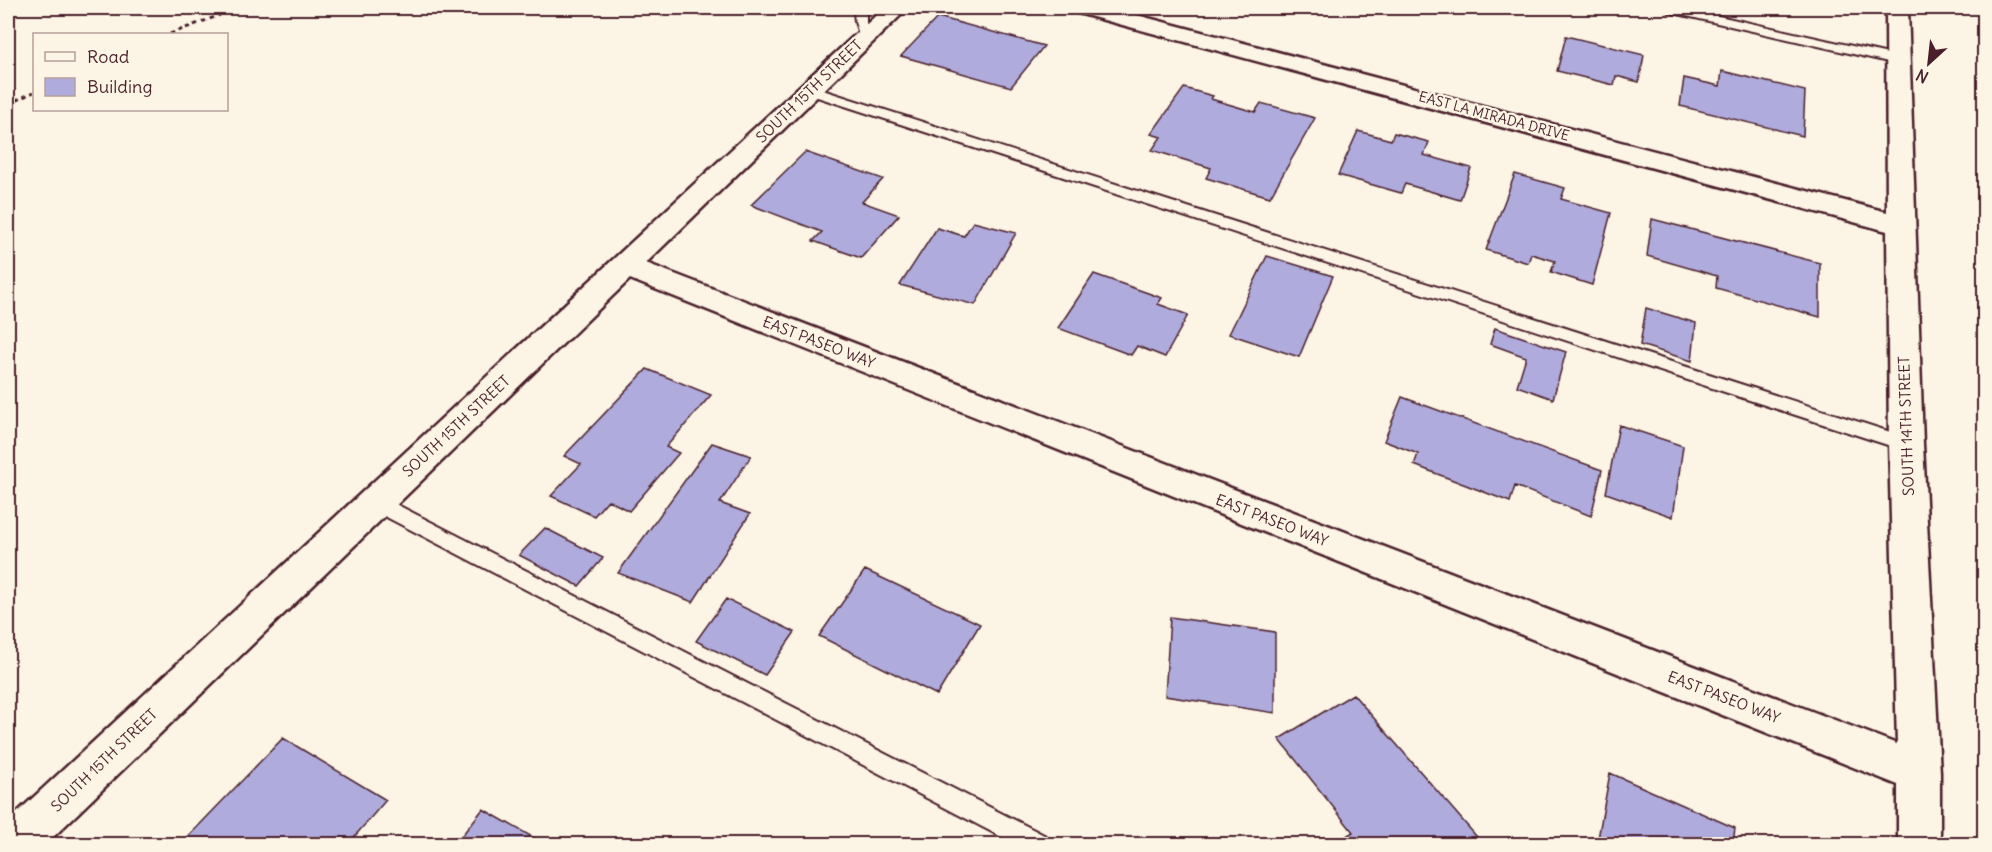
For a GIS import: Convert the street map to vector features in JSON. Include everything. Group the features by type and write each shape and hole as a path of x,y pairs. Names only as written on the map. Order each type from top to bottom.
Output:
{"street":[{"name":"SOUTH 15TH STREET","path":"15,844 810,90 864,22 897,8"},
{"name":"EAST LA MIRADA DRIVE","path":"1086,8 1901,225"},
{"name":"SOUTH 14TH STREET","path":"1898,8 1897,60 1906,444 1919,773 1918,844"},
{"name":"EAST PASEO WAY","path":"625,266 1919,773"}],"lane":[{"path":"1669,8 1897,60"},
{"path":"810,90 1906,444"},
{"path":"376,502 1038,844"}],"path":[{"path":"173,33 220,15"},
{"path":"8,104 33,92"}],"building":[{"path":"938,17 1044,46 1011,87 901,56"},
{"path":"1566,36 1644,55 1639,82 1616,76 1614,85 1557,71"},
{"path":"1722,71 1805,91 1803,136 1680,106 1684,78 1720,86"},
{"path":"1184,88 1255,112 1261,103 1315,118 1270,197 1206,178 1211,168 1152,150 1161,137 1151,134"},
{"path":"1358,131 1391,140 1394,133 1429,142 1424,155 1471,168 1460,200 1405,184 1401,193 1338,175"},
{"path":"805,152 883,179 862,202 899,215 861,258 813,241 822,232 751,205"},
{"path":"1515,174 1565,188 1561,199 1611,213 1592,285 1551,272 1555,261 1531,254 1528,263 1486,250"},
{"path":"1652,219 1820,263 1820,317 1716,288 1717,276 1647,256"},
{"path":"973,222 1016,233 975,305 900,285 937,228 964,236"},
{"path":"1267,256 1333,276 1299,357 1229,334"},
{"path":"1094,274 1162,298 1158,304 1188,315 1165,357 1137,346 1131,355 1058,328"},
{"path":"1646,308 1696,323 1692,361 1640,345"},
{"path":"1495,328 1566,352 1553,399 1517,386 1526,357 1490,344"},
{"path":"647,369 711,395 666,447 679,453 629,511 608,500 594,516 551,496 581,464 564,456"},
{"path":"1402,397 1602,470 1591,516 1515,486 1510,502 1414,465 1418,454 1384,441"},
{"path":"1619,425 1683,446 1673,517 1606,493"},
{"path":"712,443 751,456 720,503 750,514 693,602 618,573"},
{"path":"545,528 603,558 579,586 519,555"},
{"path":"865,570 980,624 937,695 819,636"},
{"path":"726,599 795,632 765,675 696,641"},
{"path":"1170,617 1275,632 1275,713 1165,696"},
{"path":"1353,694 1483,844 1333,844 1353,832 1279,739"},
{"path":"283,738 386,800 348,844 181,844"},
{"path":"1610,773 1735,828 1733,844 1597,844"},
{"path":"483,809 541,842 539,844 455,844"}]}
